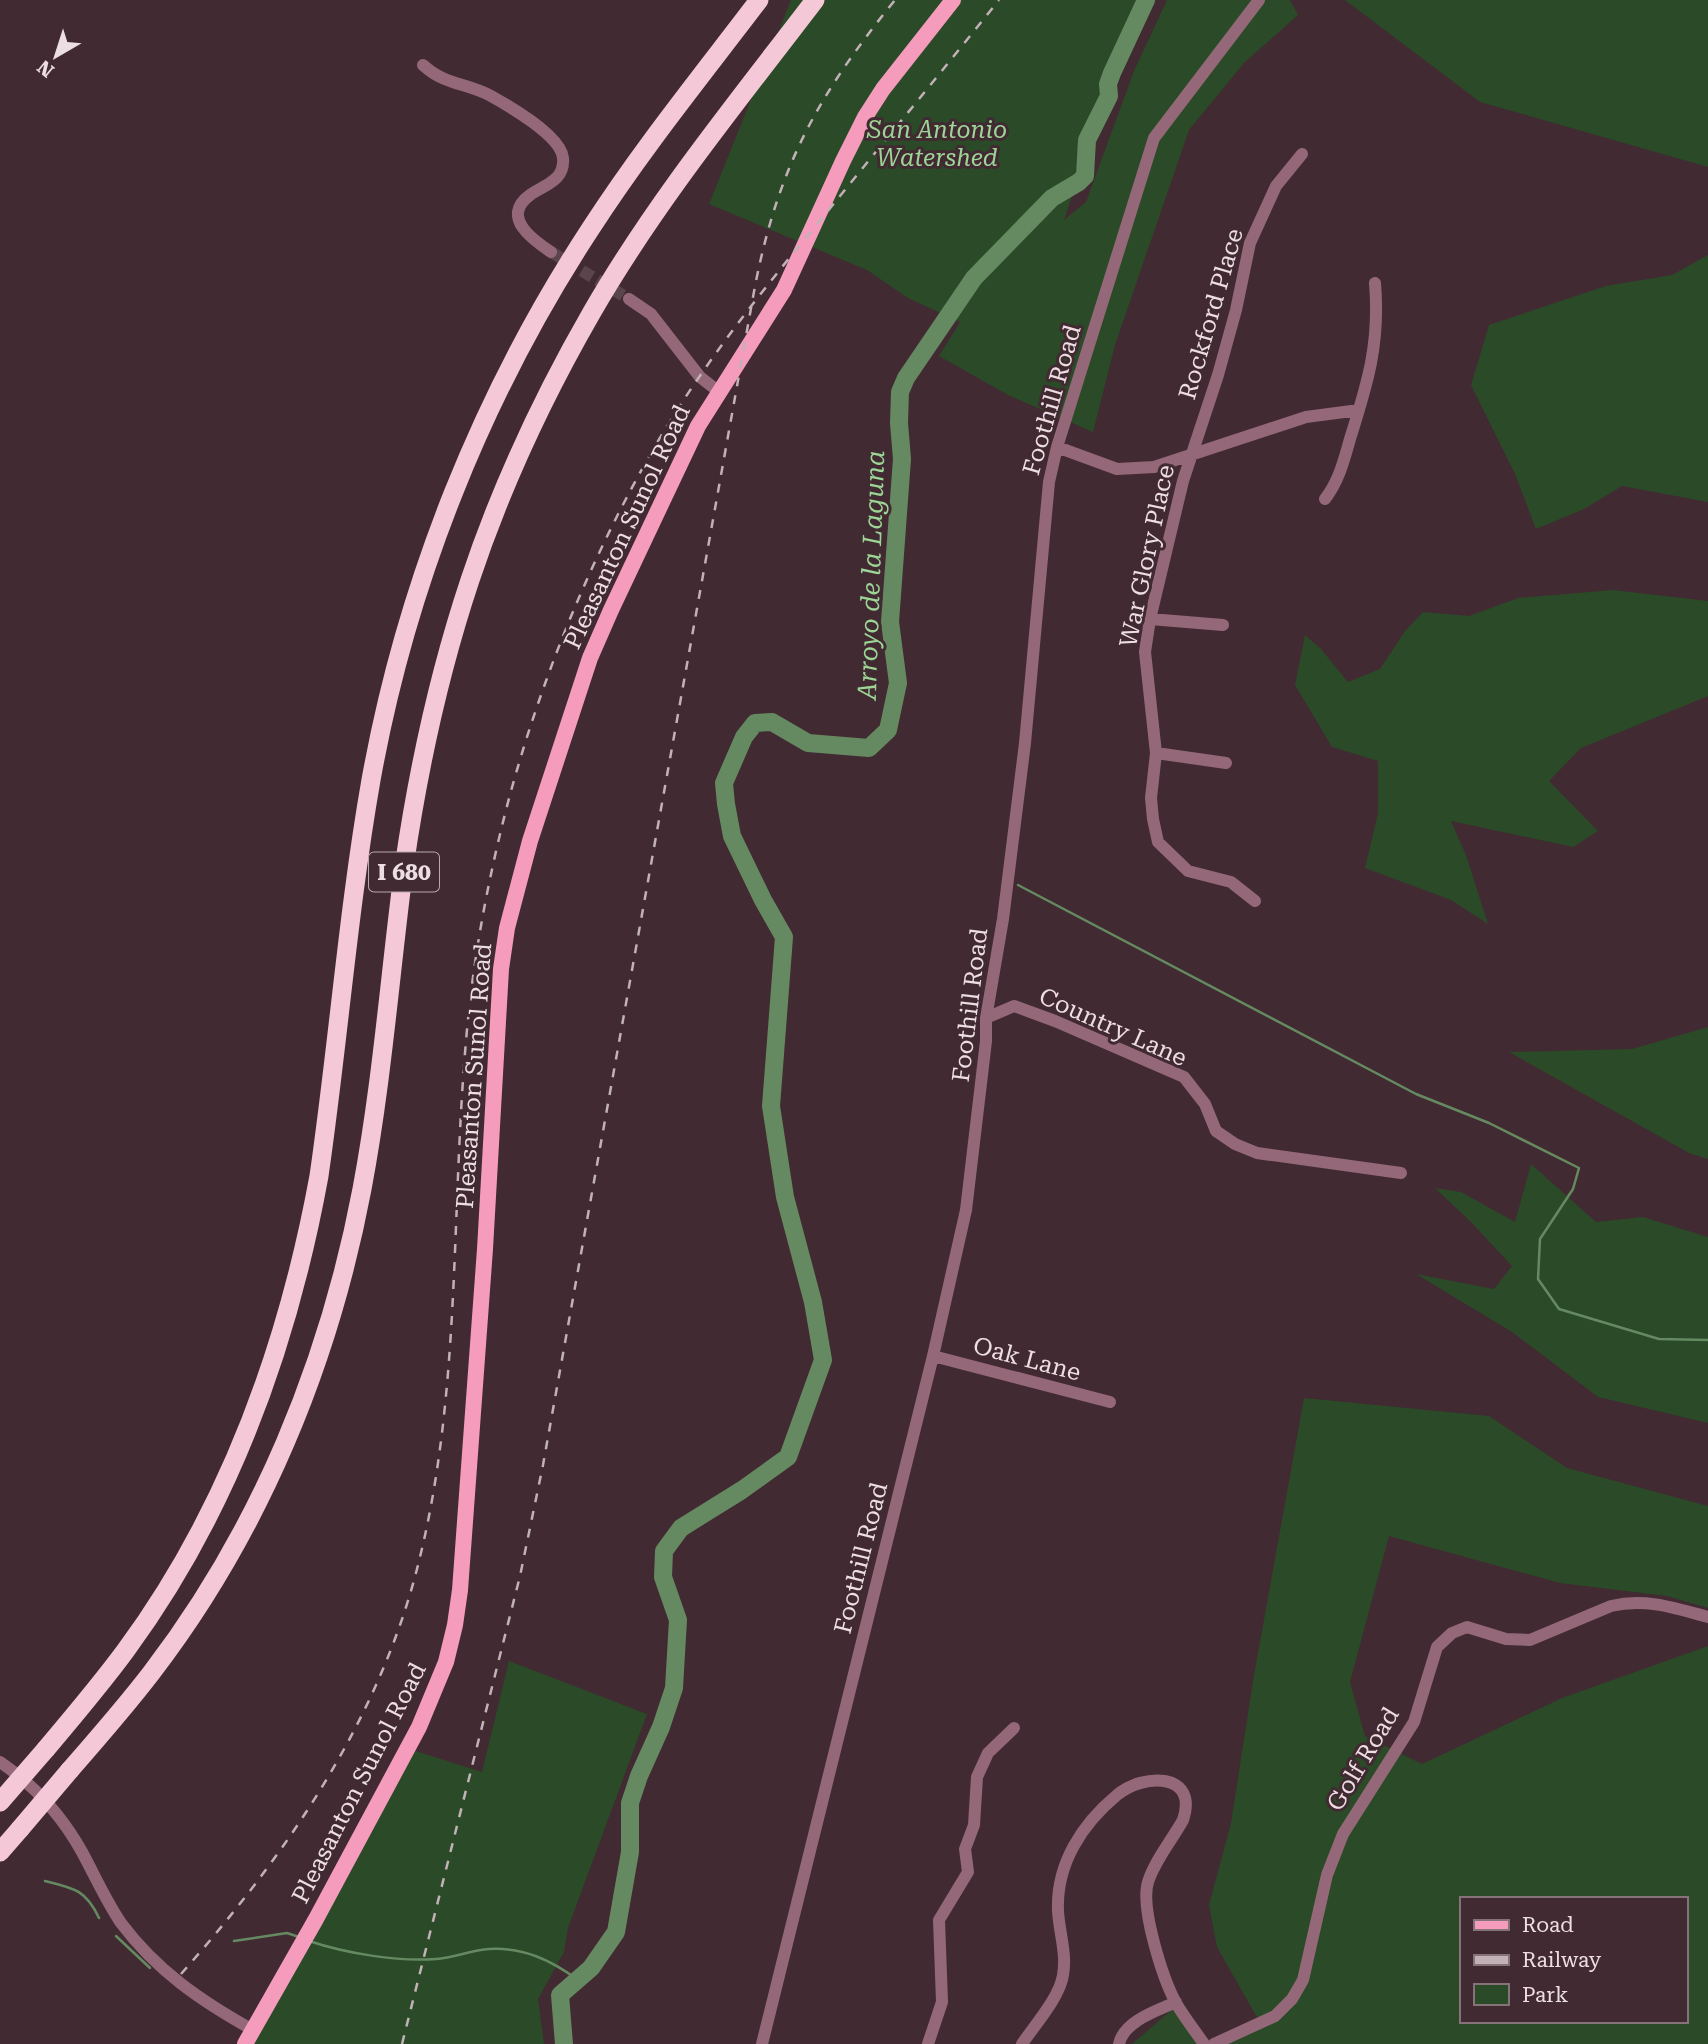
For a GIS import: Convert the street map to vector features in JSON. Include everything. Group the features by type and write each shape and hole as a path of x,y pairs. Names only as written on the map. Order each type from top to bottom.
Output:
{"highway":[{"name":"I 680","path":"0,1802 127,1648 164,1593 223,1485 250,1425 272,1365 307,1241 319,1176 372,780 404,639 425,569 453,493 517,353 562,273 632,169 759,0"},
{"name":"I 680","path":"0,1852 155,1669 201,1601 258,1501 287,1442 331,1320 349,1251 363,1184 417,788 431,722 470,580 496,509 553,384 600,300 669,194 815,0"}],"main road":[{"name":"Pleasanton Sunol Road","path":"249,2037 316,1919 429,1706 446,1662 460,1590 484,1263 498,1001 507,928 517,885 590,658 698,426 784,290 865,117 901,65 953,0"}],"street":[{"name":"Foothill Road","path":"762,2044 933,1356 966,1210 986,1041 986,1018 1013,848 1025,743 1049,482 1057,447 1154,138 1259,0"},
{"path":"423,65 446,82 491,96 543,130 557,144 563,157 557,179 528,196 520,208 518,218 523,229 551,252"},
{"name":"Rockford Place","path":"1191,454 1218,375 1236,310 1250,243 1276,186 1302,154"},
{"path":"1325,499 1339,475 1374,349 1378,316 1375,283"},
{"path":"629,299 651,314 700,377 718,391"},
{"path":"1057,447 1117,469 1154,467 1306,417 1359,410"},
{"name":"War Glory Place","path":"1191,454 1150,619 1145,652 1156,752 1151,797 1153,819 1158,842 1188,871 1231,882 1255,901"},
{"path":"1150,619 1223,625"},
{"path":"1156,752 1226,762"},
{"name":"Country Lane","path":"986,1018 1014,1006 1184,1077 1205,1104 1216,1131 1234,1144 1258,1153 1401,1173"},
{"name":"Oak Lane","path":"933,1356 1110,1402"},
{"name":"Golf Road","path":"1214,2044 1275,2017 1293,1999 1303,1980 1327,1875 1343,1834 1414,1722 1437,1647 1452,1633 1467,1627 1506,1639 1530,1640 1626,1602 1654,1603 1708,1617"},
{"path":"928,2044 942,2002 939,1920 968,1872 965,1849 974,1825 977,1777 988,1753 1014,1728"},
{"path":"0,1762 29,1784 60,1817 112,1908 151,1957 180,1986 249,2037"},
{"path":"1022,2044 1050,2003 1063,1975 1058,1910 1060,1880 1072,1845 1119,1793 1152,1779 1171,1782 1183,1793 1186,1812 1147,1885 1146,1898 1153,1937 1176,2003 1204,2044"},
{"path":"1119,2044 1121,2036 1139,2019 1176,2003"}],"green space":[{"name":"San Antonio Watershed","path":"791,0 1143,0 1133,13 1064,220 1086,202 1134,71 1167,0 1290,0 1298,15 1244,63 1189,130 1115,345 1093,432 1008,395 939,356 960,322 908,298 867,270 709,204"},
{"path":"1345,0 1708,0 1708,167 1480,102"},
{"path":"1708,255 1708,502 1622,486 1584,509 1536,529 1515,474 1471,385 1489,325 1606,286 1672,275"},
{"path":"1613,590 1708,601 1708,696 1581,748 1549,781 1598,831 1573,847 1451,821 1466,855 1488,924 1451,900 1365,868 1378,813 1378,761 1332,747 1295,685 1305,635 1321,649 1348,682 1380,669 1405,631 1423,612 1469,616 1518,598"},
{"path":"1708,1027 1708,1159 1689,1153 1509,1052 1632,1049"},
{"path":"1531,1164 1596,1222 1643,1217 1708,1237 1708,1423 1598,1397 1512,1332 1416,1274 1494,1289 1512,1266 1435,1188 1461,1192 1515,1222"},
{"path":"1304,1398 1489,1416 1567,1468 1708,1506 1708,1608 1667,1596 1560,1583 1389,1536 1350,1682 1365,1736 1422,1764 1562,1698 1708,1646 1708,2044 1227,2044 1262,2026 1217,1947 1209,1905 1231,1823 1254,1675"},
{"path":"509,1661 647,1714 568,1928 564,1952 538,1999 544,2044 240,2044 403,1747 482,1772"},
{"path":"1175,2007 1197,2044 1132,2044"}],"waterway":[{"name":"Arroyo de la Laguna","path":"564,2044 560,1995 591,1968 616,1932 630,1852 630,1803 674,1688 678,1620 663,1577 664,1551 681,1528 788,1457 823,1360 813,1302 785,1197 771,1106 784,937 732,836 724,783 744,737 755,723 772,722 808,743 869,748 888,730 898,683 890,622 902,459 900,392 906,378 974,278 1052,198 1085,176 1087,140 1109,96 1108,84 1112,73 1146,0"},
{"path":"1018,885 1416,1094 1489,1123 1579,1168 1573,1189 1540,1239 1538,1279 1559,1309 1659,1339 1708,1340"},
{"path":"45,1881 64,1886 84,1896 99,1918"},
{"path":"234,1941 287,1933 299,1937"},
{"path":"116,1936 150,1968"},
{"path":"309,1941 355,1953 421,1960 489,1949 513,1950 547,1961 578,1980"}],"tunnel":[{"path":"551,252 629,299"}],"railway":[{"path":"402,2044 520,1576 543,1465 755,286 765,243 776,204 805,133 844,68 895,0"},
{"path":"181,1974 258,1880 294,1831 326,1780 356,1727 382,1672 403,1616 420,1557 433,1494 449,1365 461,1105 469,1010 478,947 489,884 511,791 538,704 570,619 628,495 668,424 708,365 773,279 999,0"}]}
